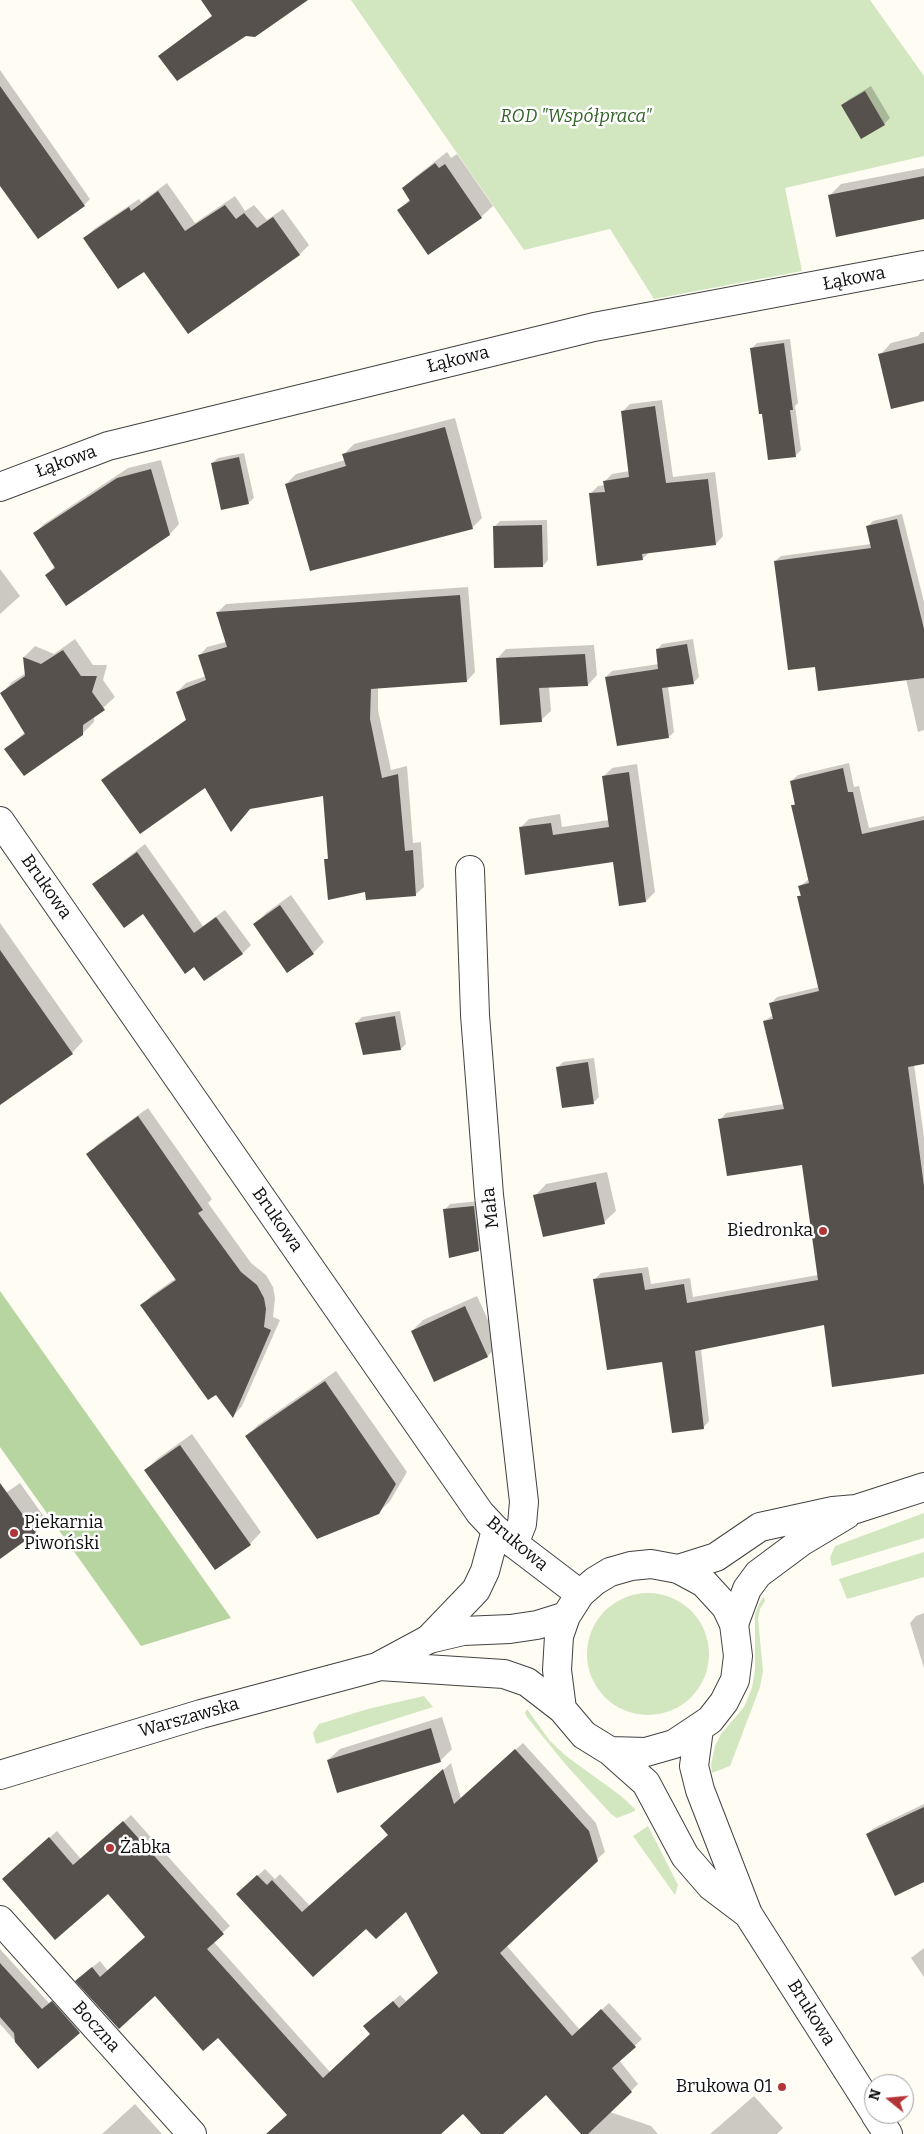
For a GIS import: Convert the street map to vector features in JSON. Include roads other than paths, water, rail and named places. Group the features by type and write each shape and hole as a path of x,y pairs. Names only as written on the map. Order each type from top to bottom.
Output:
{"street":[{"name":"Łąkowa","path":"0,487 108,446 594,327 924,265"},
{"name":"Brukowa","path":"0,821 480,1513 573,1605"},
{"name":"Mała","path":"470,870 475,1015 489,1195 524,1502 522,1524 505,1537"},
{"path":"678,1569 716,1556 760,1527 833,1511 856,1509 924,1487"},
{"path":"734,1624 747,1589 758,1574 801,1542 856,1509"},
{"name":"Warszawska","path":"429,1639 476,1590 505,1537"},
{"path":"562,1709 557,1670 560,1636 573,1605 595,1581 610,1572 631,1566 651,1564 678,1569 704,1583 726,1607 734,1624 738,1656 735,1680 724,1702 710,1720 674,1744 646,1752 610,1751"},
{"name":"Warszawska","path":"0,1775 201,1714 380,1666 429,1639 463,1630 510,1630 537,1625 573,1605"},
{"name":"Warszawska","path":"380,1666 504,1674 527,1682 562,1709 584,1735 610,1751"},
{"name":"Brukowa","path":"699,1729 694,1766 700,1790 748,1914 864,2096"},
{"name":"Brukowa","path":"610,1751 646,1784 685,1856 704,1879 748,1914"},
{"name":"Boczna","path":"0,1920 192,2134"}],"place":[{"name":"Biedronka","path":"823,1231"},
{"name":"Piekarnia Piwoński","path":"14,1533"},
{"name":"Żabka","path":"110,1848"},
{"name":"Brukowa 01","path":"782,2087"}],"park label":[{"name":"ROD \"Współpraca\"","path":"576,117"}]}
